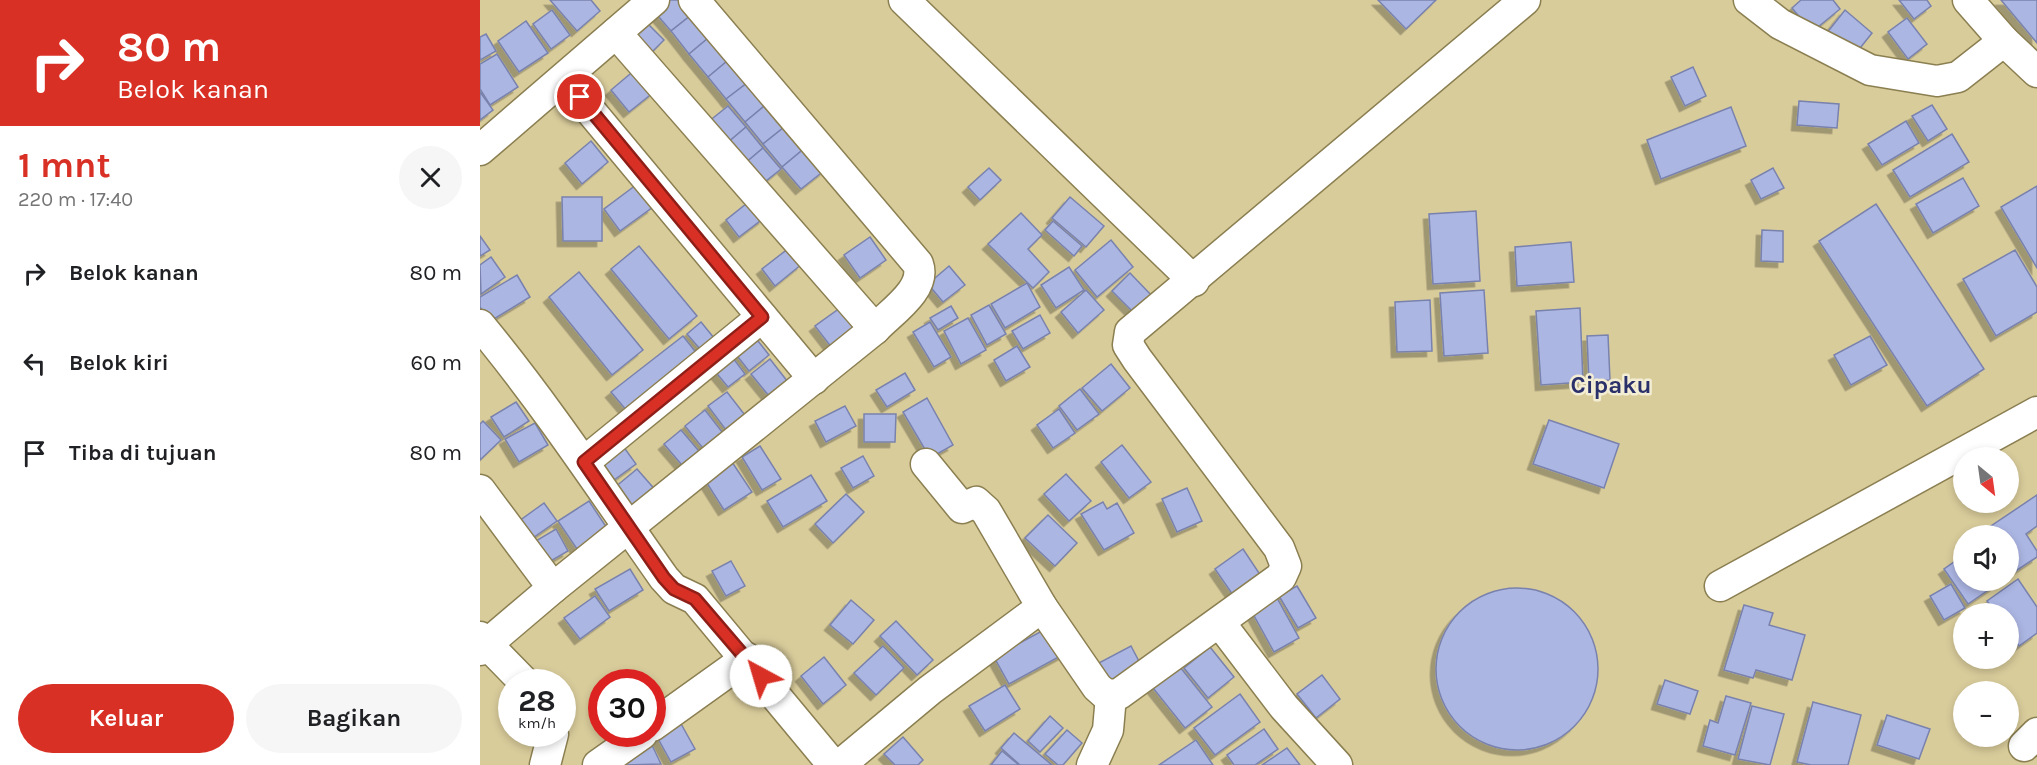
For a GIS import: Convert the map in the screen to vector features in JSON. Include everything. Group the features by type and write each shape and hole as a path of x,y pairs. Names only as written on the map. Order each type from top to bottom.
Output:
{"street":[{"path":"480,150 654,0"},
{"path":"510,669 482,644 630,529 875,329 919,285 922,275 918,264 694,0"},
{"path":"904,0 1194,281"},
{"path":"926,464 962,508 976,502 986,511 1042,607 1097,687 1111,696 1119,694 1281,577 1286,566 1283,557 1128,345 1130,332 1194,281 1525,0"},
{"path":"1749,0 1780,24 1870,70 1937,81 1958,77 2004,41"},
{"path":"1968,0 2004,41 2037,72"},
{"path":"616,33 875,329"},
{"path":"564,79 813,379"},
{"path":"584,462 762,317"},
{"path":"480,326 523,377 664,578 674,589 695,599 747,658 833,765"},
{"path":"1720,586 2037,412"},
{"path":"480,490 553,588"},
{"path":"840,765 930,690 1042,607"},
{"path":"1220,622 1284,707 1337,765"},
{"path":"666,716 747,658"},
{"path":"1092,765 1108,730 1111,696"},
{"path":"545,765 550,747"},
{"path":"598,765 624,747"}],"building":[{"path":"550,0 591,0 600,11 577,31"},
{"path":"663,0 685,0 695,12 671,31 652,9"},
{"path":"1378,0 1436,0 1406,29"},
{"path":"1801,0 1833,0 1840,9 1812,32 1792,8"},
{"path":"1899,0 1927,0 1931,6 1914,19"},
{"path":"2001,0 2037,0 2037,43"},
{"path":"552,10 570,35 551,49 533,24"},
{"path":"1845,10 1872,33 1853,57 1826,34"},
{"path":"695,12 713,34 689,54 671,31"},
{"path":"1907,18 1927,44 1908,59 1888,32"},
{"path":"643,19 664,40 648,56 627,35"},
{"path":"526,21 548,53 519,72 498,41"},
{"path":"486,34 496,51 480,60 480,37"},
{"path":"713,34 732,57 708,77 689,54"},
{"path":"497,54 518,87 490,105 480,89 480,64"},
{"path":"732,57 751,80 726,99 708,77"},
{"path":"1693,67 1706,96 1685,106 1671,77"},
{"path":"636,69 654,92 629,112 611,90"},
{"path":"751,80 769,102 745,122 726,99"},
{"path":"480,92 493,110 480,120"},
{"path":"1799,101 1839,104 1837,128 1797,125"},
{"path":"769,102 788,124 763,144 745,122"},
{"path":"1932,105 1947,129 1928,141 1912,116"},
{"path":"728,106 746,127 726,144 708,122"},
{"path":"1731,107 1746,146 1661,179 1647,140"},
{"path":"1906,121 1919,143 1882,165 1868,144"},
{"path":"788,124 806,147 782,167 763,144"},
{"path":"746,127 763,148 743,165 726,144"},
{"path":"1952,134 1969,162 1910,197 1893,170"},
{"path":"591,141 608,162 582,184 565,163"},
{"path":"806,147 825,170 801,189 782,167"},
{"path":"763,148 781,169 761,185 743,165"},
{"path":"989,168 1001,180 980,200 968,187"},
{"path":"1773,168 1784,188 1761,199 1751,180"},
{"path":"1963,178 1979,206 1933,233 1916,204"},
{"path":"636,185 653,207 620,231 604,209"},
{"path":"2037,186 2037,268 2001,207"},
{"path":"562,197 602,197 602,241 563,241"},
{"path":"1070,197 1104,226 1086,247 1052,218"},
{"path":"751,200 764,218 739,237 726,220"},
{"path":"1876,204 1984,369 1927,406 1819,241"},
{"path":"1476,211 1480,281 1433,284 1429,214"},
{"path":"1021,213 1042,235 1028,249 1049,272 1033,288 988,244"},
{"path":"1053,221 1082,246 1074,256 1045,230"},
{"path":"1762,230 1783,231 1783,262 1761,261"},
{"path":"480,236 490,250 480,256"},
{"path":"870,237 886,260 860,278 844,255"},
{"path":"1111,240 1133,267 1097,297 1075,270"},
{"path":"1571,242 1574,282 1517,286 1515,247"},
{"path":"639,246 697,316 669,339 611,269"},
{"path":"789,248 802,264 775,286 762,269"},
{"path":"2015,250 2037,287 2037,312 1996,336 1963,279"},
{"path":"491,257 505,277 481,294 480,265"},
{"path":"949,266 965,285 943,302 928,284"},
{"path":"1069,267 1084,290 1056,308 1041,285"},
{"path":"579,272 643,350 612,375 549,297"},
{"path":"1130,273 1153,297 1135,314 1112,291"},
{"path":"517,275 530,297 489,322 480,307 480,297"},
{"path":"1027,283 1040,307 1005,328 991,304"},
{"path":"1086,290 1104,310 1078,333 1061,312"},
{"path":"1484,290 1488,353 1444,356 1440,293"},
{"path":"1430,300 1432,351 1397,352 1395,302"},
{"path":"989,305 1006,334 987,345 971,315"},
{"path":"951,306 958,318 938,330 930,318"},
{"path":"840,308 856,329 832,348 815,326"},
{"path":"1580,308 1583,382 1541,385 1536,311"},
{"path":"1040,315 1050,333 1023,349 1012,331"},
{"path":"968,318 986,350 961,364 944,331"},
{"path":"701,322 714,338 700,349 687,334"},
{"path":"930,322 951,357 934,367 913,332"},
{"path":"751,332 769,355 749,371 731,348"},
{"path":"1608,335 1610,380 1589,381 1587,336"},
{"path":"683,336 698,355 627,411 611,392"},
{"path":"1870,336 1887,365 1851,385 1834,355"},
{"path":"1017,346 1030,367 1006,381 994,360"},
{"path":"727,350 745,374 728,387 709,364"},
{"path":"770,359 791,386 773,401 751,374"},
{"path":"1111,364 1130,388 1102,411 1082,388"},
{"path":"905,373 915,390 887,407 876,390"},
{"path":"1080,389 1099,414 1077,430 1059,406"},
{"path":"727,392 748,419 729,434 708,406"},
{"path":"927,398 953,445 930,458 903,412"},
{"path":"516,402 529,421 504,437 491,417"},
{"path":"845,406 856,426 826,442 815,421"},
{"path":"1059,409 1075,433 1053,448 1037,425"},
{"path":"705,410 726,437 706,452 685,426"},
{"path":"864,414 896,414 895,442 864,442"},
{"path":"1549,420 1619,444 1604,488 1533,464"},
{"path":"483,421 501,440 480,460 480,424"},
{"path":"535,423 548,445 519,462 505,439"},
{"path":"681,430 704,457 687,471 664,444"},
{"path":"618,439 636,464 614,480 596,456"},
{"path":"1122,445 1151,482 1129,498 1101,462"},
{"path":"760,446 781,479 762,490 742,457"},
{"path":"863,456 874,476 853,488 841,468"},
{"path":"732,462 752,492 724,510 705,480"},
{"path":"637,469 658,493 636,513 614,488"},
{"path":"1066,474 1091,501 1069,521 1044,494"},
{"path":"811,475 827,501 783,527 767,501"},
{"path":"1187,488 1202,521 1177,532 1162,499"},
{"path":"846,494 864,512 833,543 815,524"},
{"path":"2037,495 2037,526 2026,534 2037,551 2037,557 2019,569 2019,525 1992,525 2010,513 2019,513 2019,507"},
{"path":"589,501 607,528 577,549 558,521"},
{"path":"1103,502 1107,509 1117,503 1134,533 1104,550 1081,514"},
{"path":"544,503 557,521 527,542 515,524"},
{"path":"1048,515 1077,543 1055,566 1025,538"},
{"path":"556,529 568,551 542,566 529,545"},
{"path":"1243,549 1263,579 1235,598 1215,569"},
{"path":"731,561 745,586 726,596 712,571"},
{"path":"1953,563 1953,582 1944,569"},
{"path":"630,569 643,590 609,611 595,589"},
{"path":"2019,580 2037,607 2037,633 2019,646 2019,603 1988,603 1987,601 2001,591 2019,591"},
{"path":"1951,584 1962,603 1953,603 1953,615 1944,620 1930,596"},
{"path":"1297,586 1316,618 1298,628 1279,596"},
{"path":"1517,588 1548,594 1574,612 1592,638 1598,669 1592,700 1574,726 1548,744 1517,750 1486,744 1460,726 1442,700 1436,669 1442,638 1460,612 1486,594"},
{"path":"1959,591 1987,591 1969,603"},
{"path":"595,596 610,617 580,639 564,618"},
{"path":"1277,598 1299,638 1274,652 1252,612"},
{"path":"851,600 874,620 853,644 830,625"},
{"path":"1744,605 1773,613 1769,625 1805,635 1792,680 1756,670 1753,678 1724,670"},
{"path":"896,621 933,660 917,675 880,636"},
{"path":"1051,626 1066,653 1009,684 994,657"},
{"path":"883,646 904,668 876,695 854,673"},
{"path":"1131,646 1142,667 1105,686 1095,665"},
{"path":"1210,647 1234,677 1208,698 1184,668"},
{"path":"824,657 846,685 823,704 801,676"},
{"path":"1180,667 1212,707 1185,728 1153,688"},
{"path":"1322,675 1340,699 1316,718 1297,694"},
{"path":"1665,680 1698,691 1690,714 1657,704"},
{"path":"1005,685 1020,709 985,731 969,706"},
{"path":"1240,694 1260,722 1215,755 1194,728"},
{"path":"1726,696 1751,703 1735,755 1703,746 1710,720 1718,723"},
{"path":"1813,702 1861,715 1848,765 1811,765 1797,762"},
{"path":"1752,706 1784,714 1770,765 1738,759"},
{"path":"1887,715 1930,729 1919,759 1877,745"},
{"path":"1050,716 1063,728 1040,752 1028,741"},
{"path":"680,722 695,749 671,762 663,747 666,747 666,730"},
{"path":"1264,729 1278,749 1255,765 1234,765 1227,755"},
{"path":"1067,730 1082,743 1063,765 1058,765 1045,754"},
{"path":"1014,733 1052,765 1020,765 1001,748"},
{"path":"903,737 923,760 918,765 895,765 884,754"},
{"path":"1196,740 1213,765 1159,765"},
{"path":"643,747 653,747 661,764 624,765 621,758"},
{"path":"1287,748 1300,765 1262,765"},
{"path":"1002,751 1019,765 991,765"}],"district":[{"name":"Cipaku","path":"1611,385"}],"route":[{"path":"580,97 762,317 584,462 664,578 674,589 695,599 761,676"}]}
